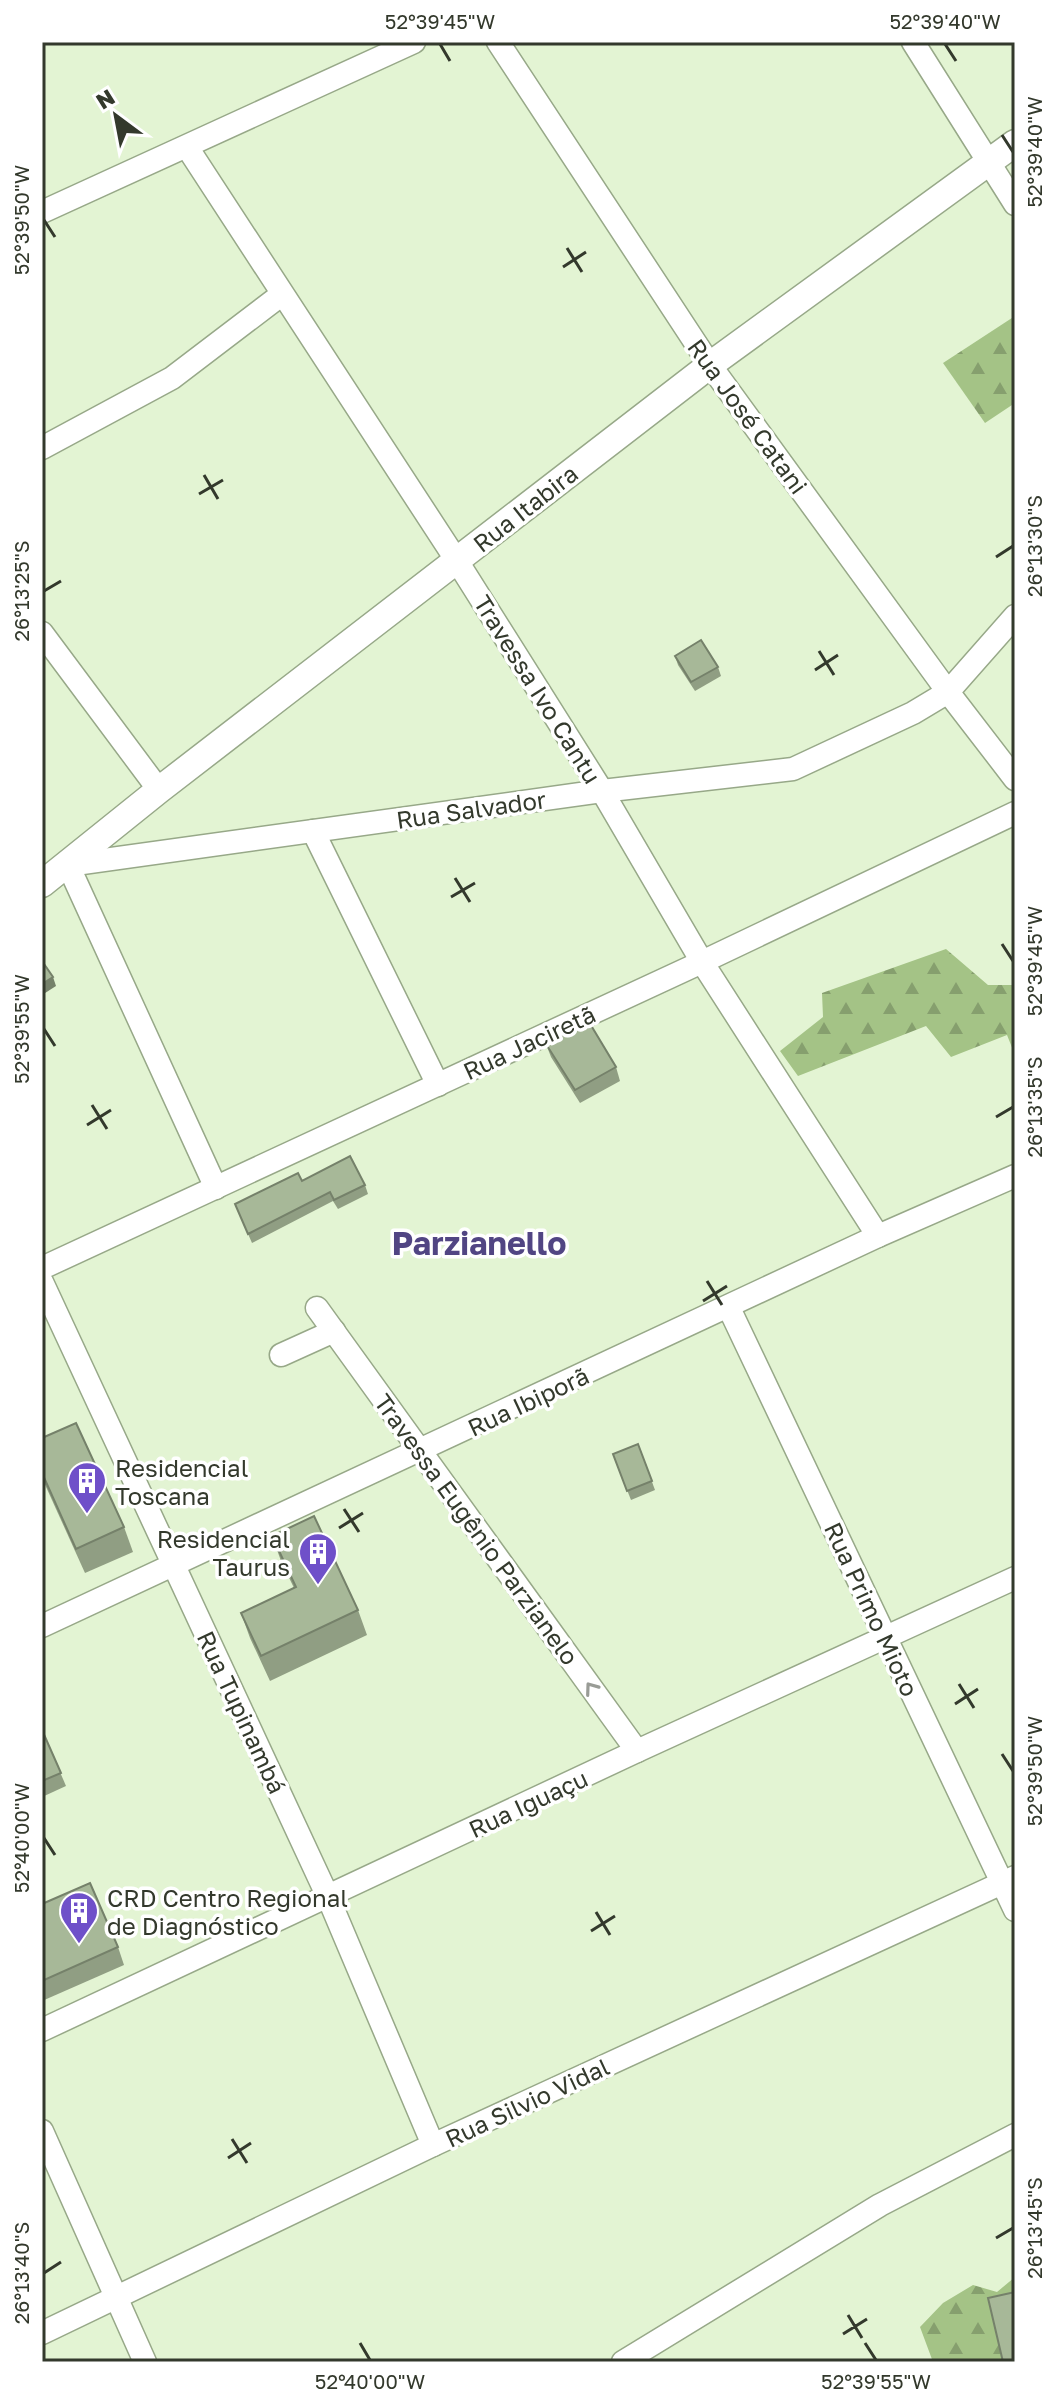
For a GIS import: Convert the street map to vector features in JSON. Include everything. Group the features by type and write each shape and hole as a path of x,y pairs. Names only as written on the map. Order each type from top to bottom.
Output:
{"street":[{"path":"42,212 414,42"},
{"name":"Rua José Catani","path":"498,42 710,365 1015,779"},
{"path":"913,42 1015,204"},
{"name":"Rua Itabira","path":"42,884 159,790 710,365 1015,143"},
{"name":"Travessa Ivo Cantu","path":"187,147 457,561 602,791 702,962 878,1236"},
{"path":"42,448 172,378 281,295"},
{"name":"Rua Salvador","path":"68,865 602,791 793,769 913,713 948,692 1015,616"},
{"path":"42,633 159,790"},
{"name":"Rua Jaciretã","path":"42,1268 1015,813"},
{"path":"313,831 438,1085"},
{"path":"68,865 216,1188"},
{"name":"Rua Ibiporã","path":"42,1626 878,1236 1015,1176"},
{"name":"Rua Tupinambá","path":"42,1282 328,1897 433,2145"},
{"name":"Travessa Eugênio Parzianelo","path":"317,1308 637,1751"},
{"name":"Rua Primo Mioto","path":"729,1308 886,1639 1008,1880 1015,1910"},
{"path":"281,1355 334,1331"},
{"name":"Rua Iguaçu","path":"42,2030 1015,1578"},
{"name":"Rua Silvio Vidal","path":"42,2333 433,2145 1008,1880"},
{"path":"42,2131 145,2362"},
{"path":"623,2362 880,2205 1015,2135"}],"green space":[{"path":"1015,316 1015,403 985,423 943,363"},
{"path":"946,949 988,985 1015,985 1015,1055 1007,1035 951,1057 926,1026 798,1076 780,1051 823,1017 822,993"},
{"path":"1015,2277 1015,2297 1004,2362 933,2362 920,2327 943,2303 973,2285 997,2292"}],"building":[{"path":"701,640 718,667 691,682 675,656"},
{"path":"42,961 53,977 42,984"},
{"path":"589,1022 616,1067 575,1090 546,1044"},
{"path":"350,1156 365,1185 334,1200 330,1192 248,1234 235,1204 298,1173 302,1181"},
{"name":"Residencial Toscana","path":"76,1423 124,1527 76,1549 42,1473 42,1438"},
{"path":"638,1444 652,1481 627,1491 613,1454"},
{"name":"Residencial Taurus","path":"314,1516 358,1610 261,1656 241,1613 296,1587 272,1536"},
{"path":"42,1730 61,1773 42,1781"},
{"name":"CRD Centro Regional de Diagnóstico","path":"90,1883 118,1947 42,1981 42,1904"},
{"path":"1015,2292 1015,2362 1003,2362 988,2298"}],"place":[{"name":"Residencial Toscana","path":"87,1515"},
{"name":"Residencial Taurus","path":"318,1586"},
{"name":"CRD Centro Regional de Diagnóstico","path":"79,1945"}],"district":[{"name":"Parzianello","path":"479,1243"}]}
